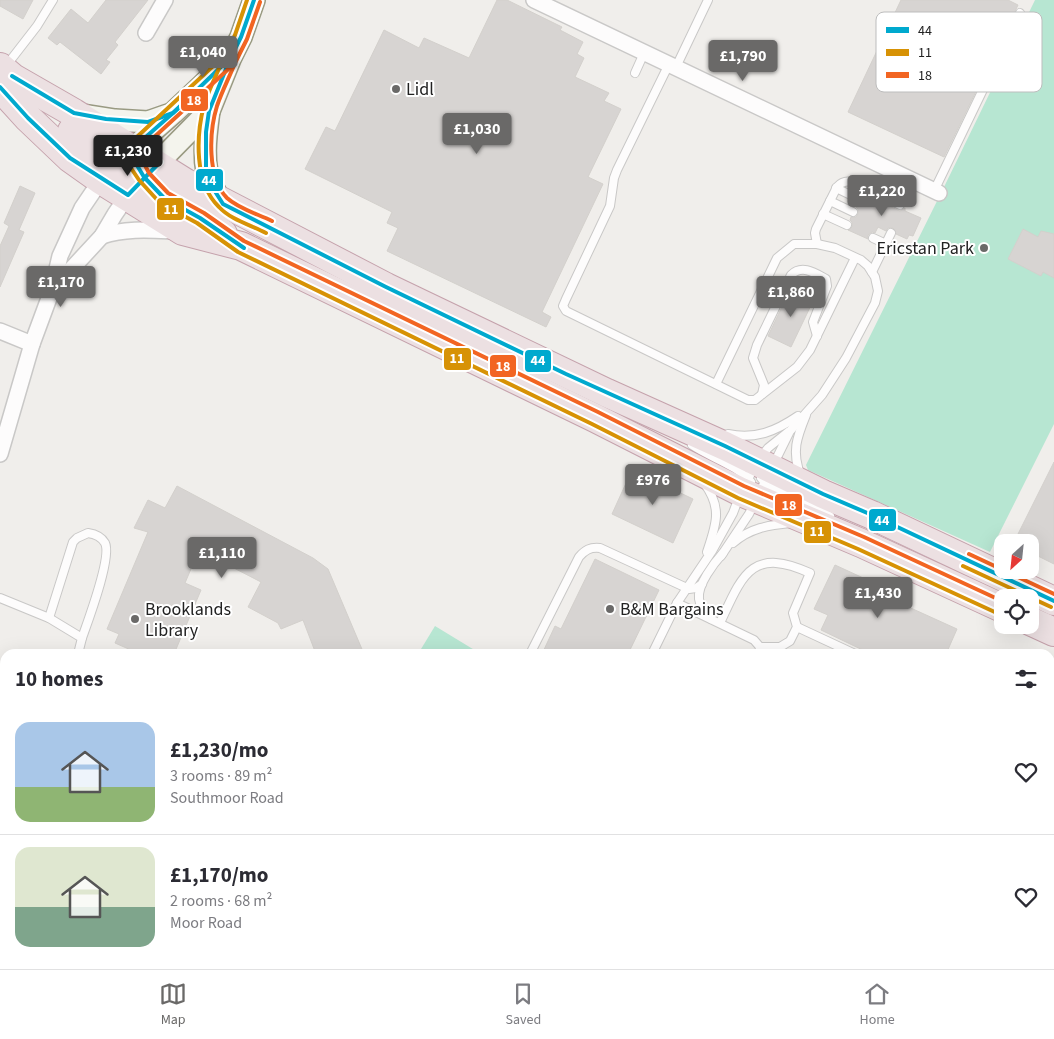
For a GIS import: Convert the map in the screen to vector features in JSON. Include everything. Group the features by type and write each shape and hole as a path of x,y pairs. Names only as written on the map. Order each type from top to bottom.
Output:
{"highway":[{"path":"4,75 74,113 115,165 143,179 186,183 223,204 386,287 670,425 756,480 810,523 861,543 994,604"},
{"path":"4,75 115,165 143,179 164,198 200,218 240,246 587,414 694,469 756,480 807,486 1054,601"},
{"path":"143,179 159,217 183,231 240,246"},
{"path":"1039,625 1054,632"}],"street":[{"path":"146,33 165,0"},
{"path":"223,204 211,186 206,170 206,132 209,111 241,37 254,0"},
{"path":"534,0 936,192"},
{"path":"0,454 32,344 52,290 60,256 82,208 115,165 230,59"},
{"path":"52,290 102,236 115,214 143,179 209,111"},
{"path":"74,113 115,120 148,122 173,113"},
{"path":"102,236 139,230 183,231"},
{"path":"0,331 32,344"}],"lane":[{"path":"4,75 53,0"},
{"path":"708,0 644,116 617,170 610,206 564,303 564,308 568,313 748,400 755,400 797,367 810,350 856,258"},
{"path":"635,72 644,53"},
{"path":"936,192 983,92"},
{"path":"817,244 815,233 839,184 853,182 865,188"},
{"path":"836,188 860,199"},
{"path":"890,200 900,205"},
{"path":"830,201 853,212"},
{"path":"824,214 847,225"},
{"path":"872,272 891,233"},
{"path":"873,238 886,244"},
{"path":"654,649 677,603 704,563 733,513 790,431 822,395 835,376 875,304 878,291 868,266 835,248 817,244 794,244 777,258 716,384"},
{"path":"762,394 764,385 753,358 791,275 799,269 826,279 827,286 813,322 817,336"},
{"path":"717,432 742,437 763,434 783,426 809,409"},
{"path":"807,486 798,468 796,441 809,409"},
{"path":"670,425 703,427"},
{"path":"711,619 702,609 698,598 702,584 750,514 756,480 768,448 790,431"},
{"path":"686,440 716,459 841,523 861,543"},
{"path":"694,469 712,496 717,512 716,525 704,563"},
{"path":"721,556 743,534 757,528 790,523 810,523"},
{"path":"49,618 73,542 88,533 100,537 105,544 106,561 79,649"},
{"path":"533,649 579,558 589,548 600,548 686,588 692,589 702,584"},
{"path":"720,623 737,587 748,573 761,564 776,562 810,573 794,613 797,627 790,641 780,647 767,649"},
{"path":"0,598 49,618 82,638"},
{"path":"677,603 754,640 759,649"},
{"path":"797,627 844,649"}],"green space":[{"name":"Ericstan Park","path":"1035,0 1054,0 1054,424 999,534 994,534 994,544 990,552 808,470 806,465 990,92 1042,92 1042,12 1029,12"},
{"path":"435,626 473,649 421,649"}],"building":[{"path":"0,0 33,0 23,19 0,6"},
{"path":"106,0 148,0 115,42 118,45 106,60 110,62 101,74 60,42 57,45 48,38 71,9 88,23"},
{"path":"497,0 507,0 562,27 560,30 583,42 577,54 584,58 575,77 609,93 604,101 621,109 588,177 603,184 542,312 551,317 546,327 387,251 398,228 387,223 392,212 305,169 326,127 335,131 384,30 419,48 424,38 469,58"},
{"path":"901,0 1008,0 1018,5 1015,12 895,12"},
{"path":"876,53 876,92 976,92 944,157 848,112"},
{"path":"20,186 35,193 19,230 24,232 0,287 0,246 9,226 4,223"},
{"path":"871,188 887,196 884,201 887,205 900,211 905,208 905,211 921,218 913,236 909,235 907,239 896,234 893,228 888,228 886,231 878,227 875,233 872,232 868,235 868,239 848,230 852,227 851,217 856,217 858,214 857,204 862,204 864,201 862,193 868,193"},
{"path":"1023,229 1038,237 1041,231 1054,234 1054,278 1043,272 1041,276 1008,259"},
{"path":"791,288 814,299 791,347 768,336"},
{"path":"1054,462 1054,564 1039,556 1039,534 1018,534"},
{"path":"632,470 655,481 656,478 669,484 668,487 693,499 673,543 612,514"},
{"path":"177,486 313,558 328,569 362,649 314,649 303,620 281,629 278,623 248,607 261,582 199,550 185,583 201,590 176,649 129,649 115,643 119,634 107,629 148,532 134,528 148,500 165,508"},
{"name":"B&M Bargains","path":"595,559 659,590 630,649 544,649 555,626 561,629"},
{"path":"835,565 885,588 882,595 957,629 948,649 861,649 821,630 828,615 814,609"}],"transit line":[{"name":"11","path":"247,0 235,35 225,55 125,148 129,165 139,180 160,203 197,223 238,252 592,424 738,498 858,549 994,612"},
{"name":"44","path":"254,0 241,37 209,111 206,132 206,170 211,185 223,204 386,287 566,374 725,446 823,494 872,515 1054,601"},
{"name":"18","path":"260,2 247,39 235,63 138,152 149,173 168,193 204,213 244,241 598,412 744,486 864,537 994,597"},
{"name":"11","path":"223,59 206,99 201,117 199,131 201,172 211,197 224,212 266,233"},
{"name":"44","path":"226,62 131,150 135,162 144,177 164,198 200,218 244,248"},
{"name":"18","path":"235,63 219,100 214,117 211,141 213,167 220,189 227,198 243,208 272,221"},
{"name":"44","path":"12,76 74,113 106,119 148,122 173,113 183,104"},
{"name":"44","path":"0,87 28,118 70,158 128,195 160,162"},
{"name":"18","path":"969,554 1054,594"},
{"name":"11","path":"963,566 1051,607"}],"place":[{"name":"Lidl","path":"396,89"},
{"name":"Ericstan Park","path":"984,248"},
{"name":"B&M Bargains","path":"610,609"},
{"name":"Brooklands Library","path":"135,619"}]}
